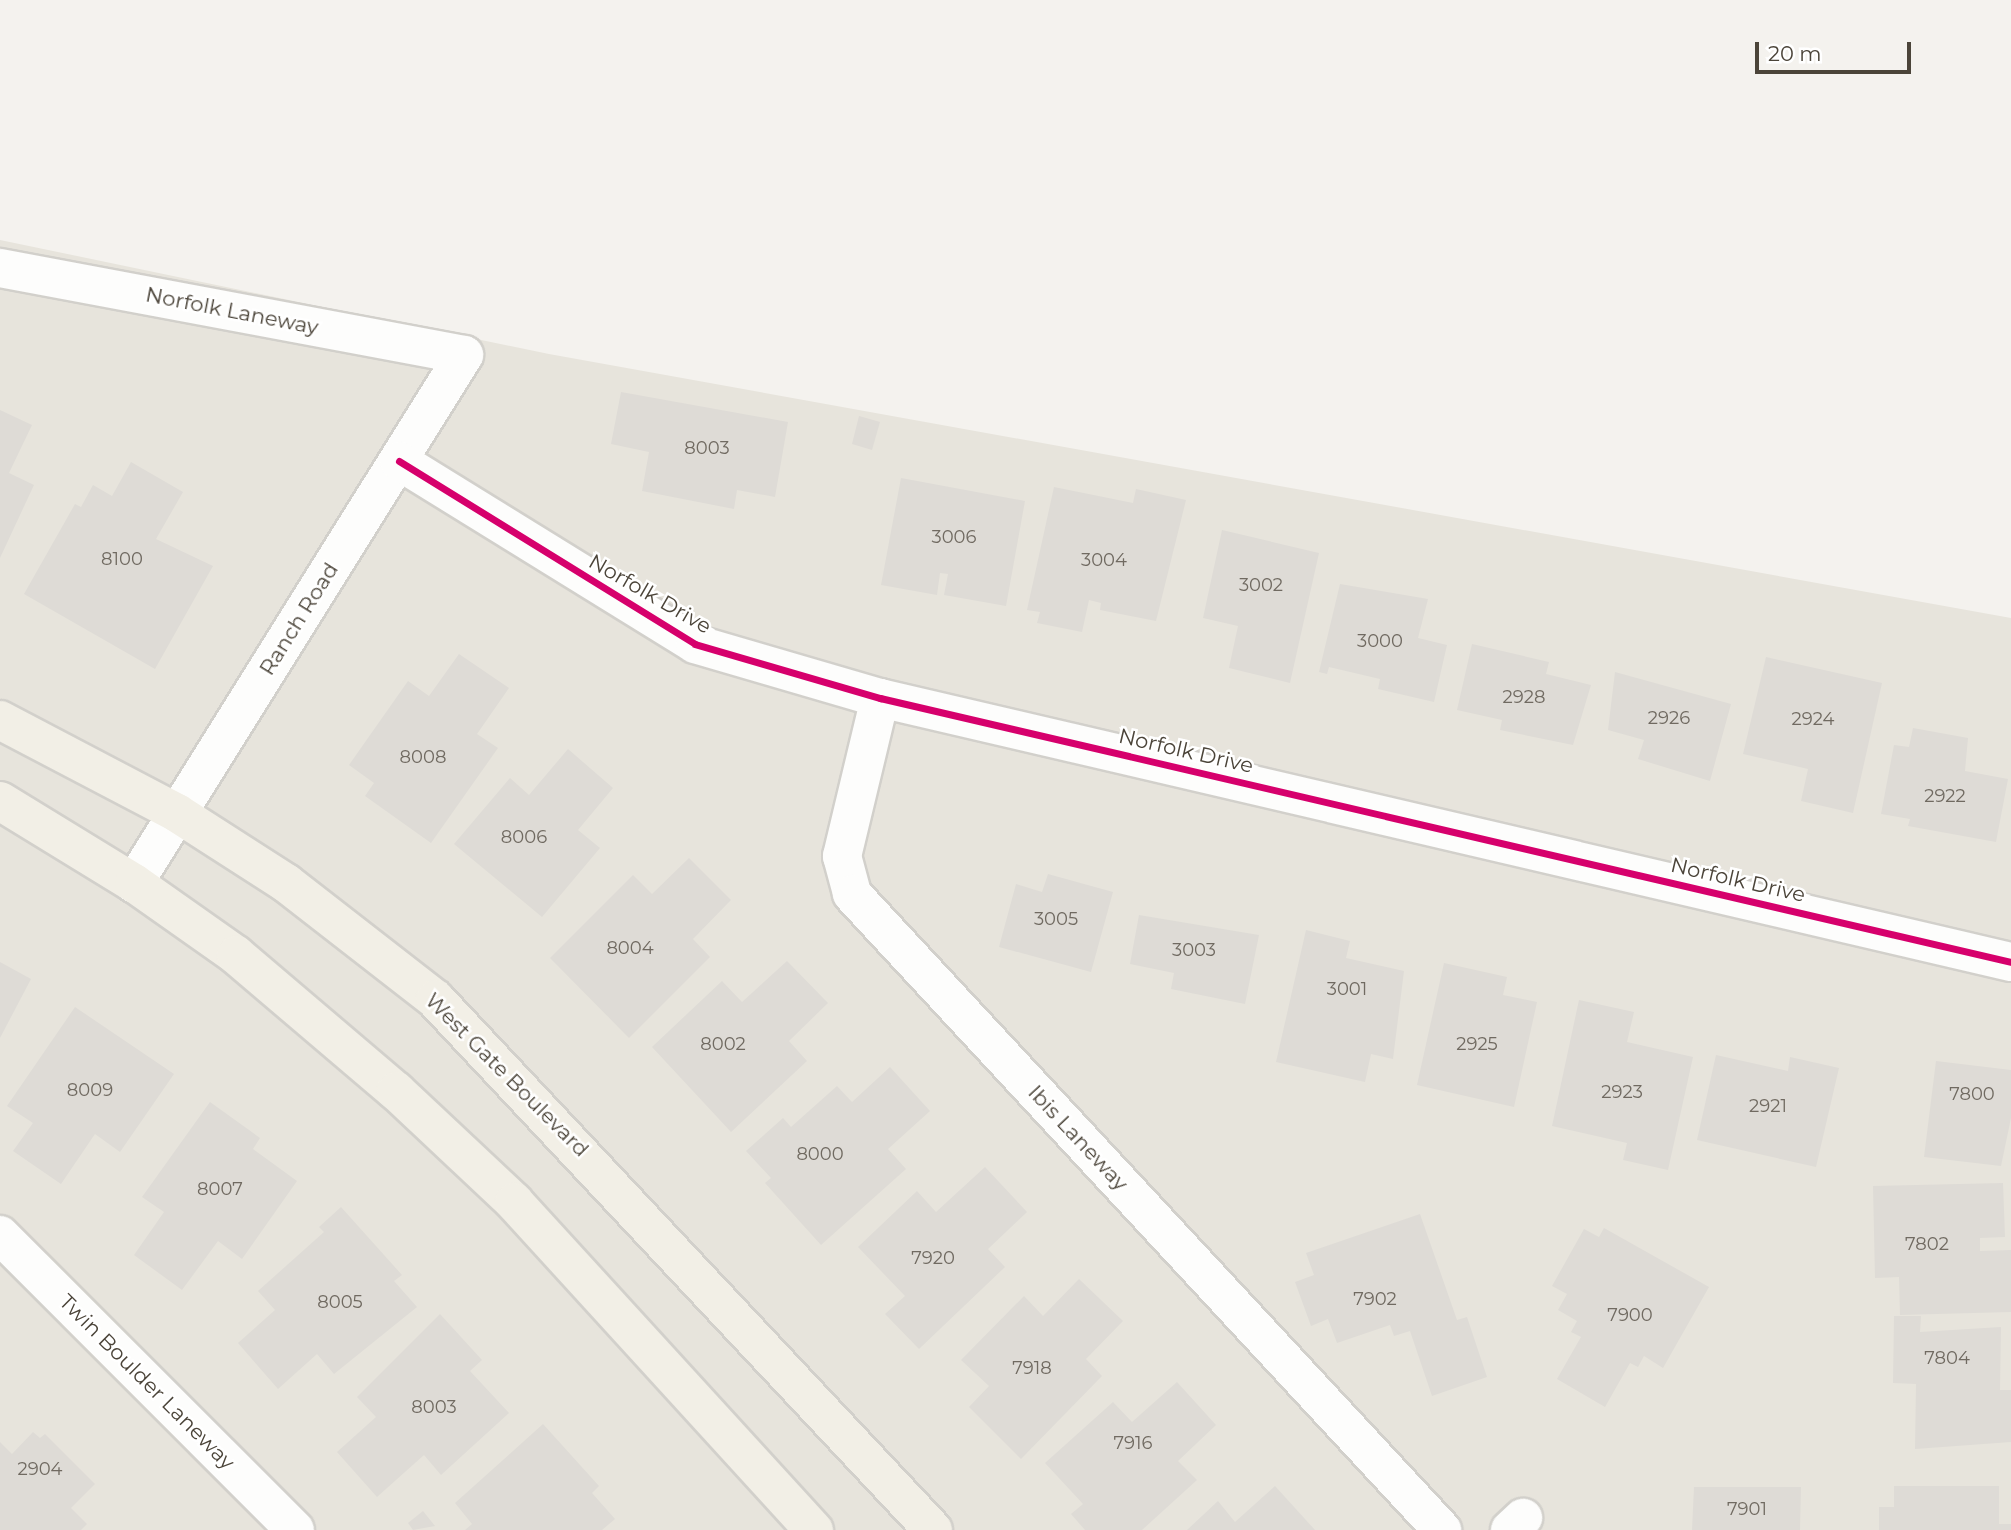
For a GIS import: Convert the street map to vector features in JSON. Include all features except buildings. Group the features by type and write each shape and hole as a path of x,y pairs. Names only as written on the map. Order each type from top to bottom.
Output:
{"main road":[{"name":"West Gate Boulevard","path":"0,720 177,813 286,883 435,999 933,1530"},
{"path":"0,801 134,883 236,955 514,1202 814,1530"}],"street":[{"name":"Norfolk Laneway","path":"0,268 464,355"},
{"name":"Ranch Road","path":"134,883 464,355"},
{"name":"Norfolk Drive","path":"399,461 695,644 880,698 2011,962"},
{"name":"Ibis Laneway","path":"880,698 842,856 852,894 1442,1530"},
{"name":"Twin Boulder Laneway","path":"0,1235 295,1530"}],"shaded area":[{"path":"0,240 549,354 2011,618 2011,1530 0,1530"}],"cycle path":[{"path":"399,461 695,644 880,698 2011,962"}]}
